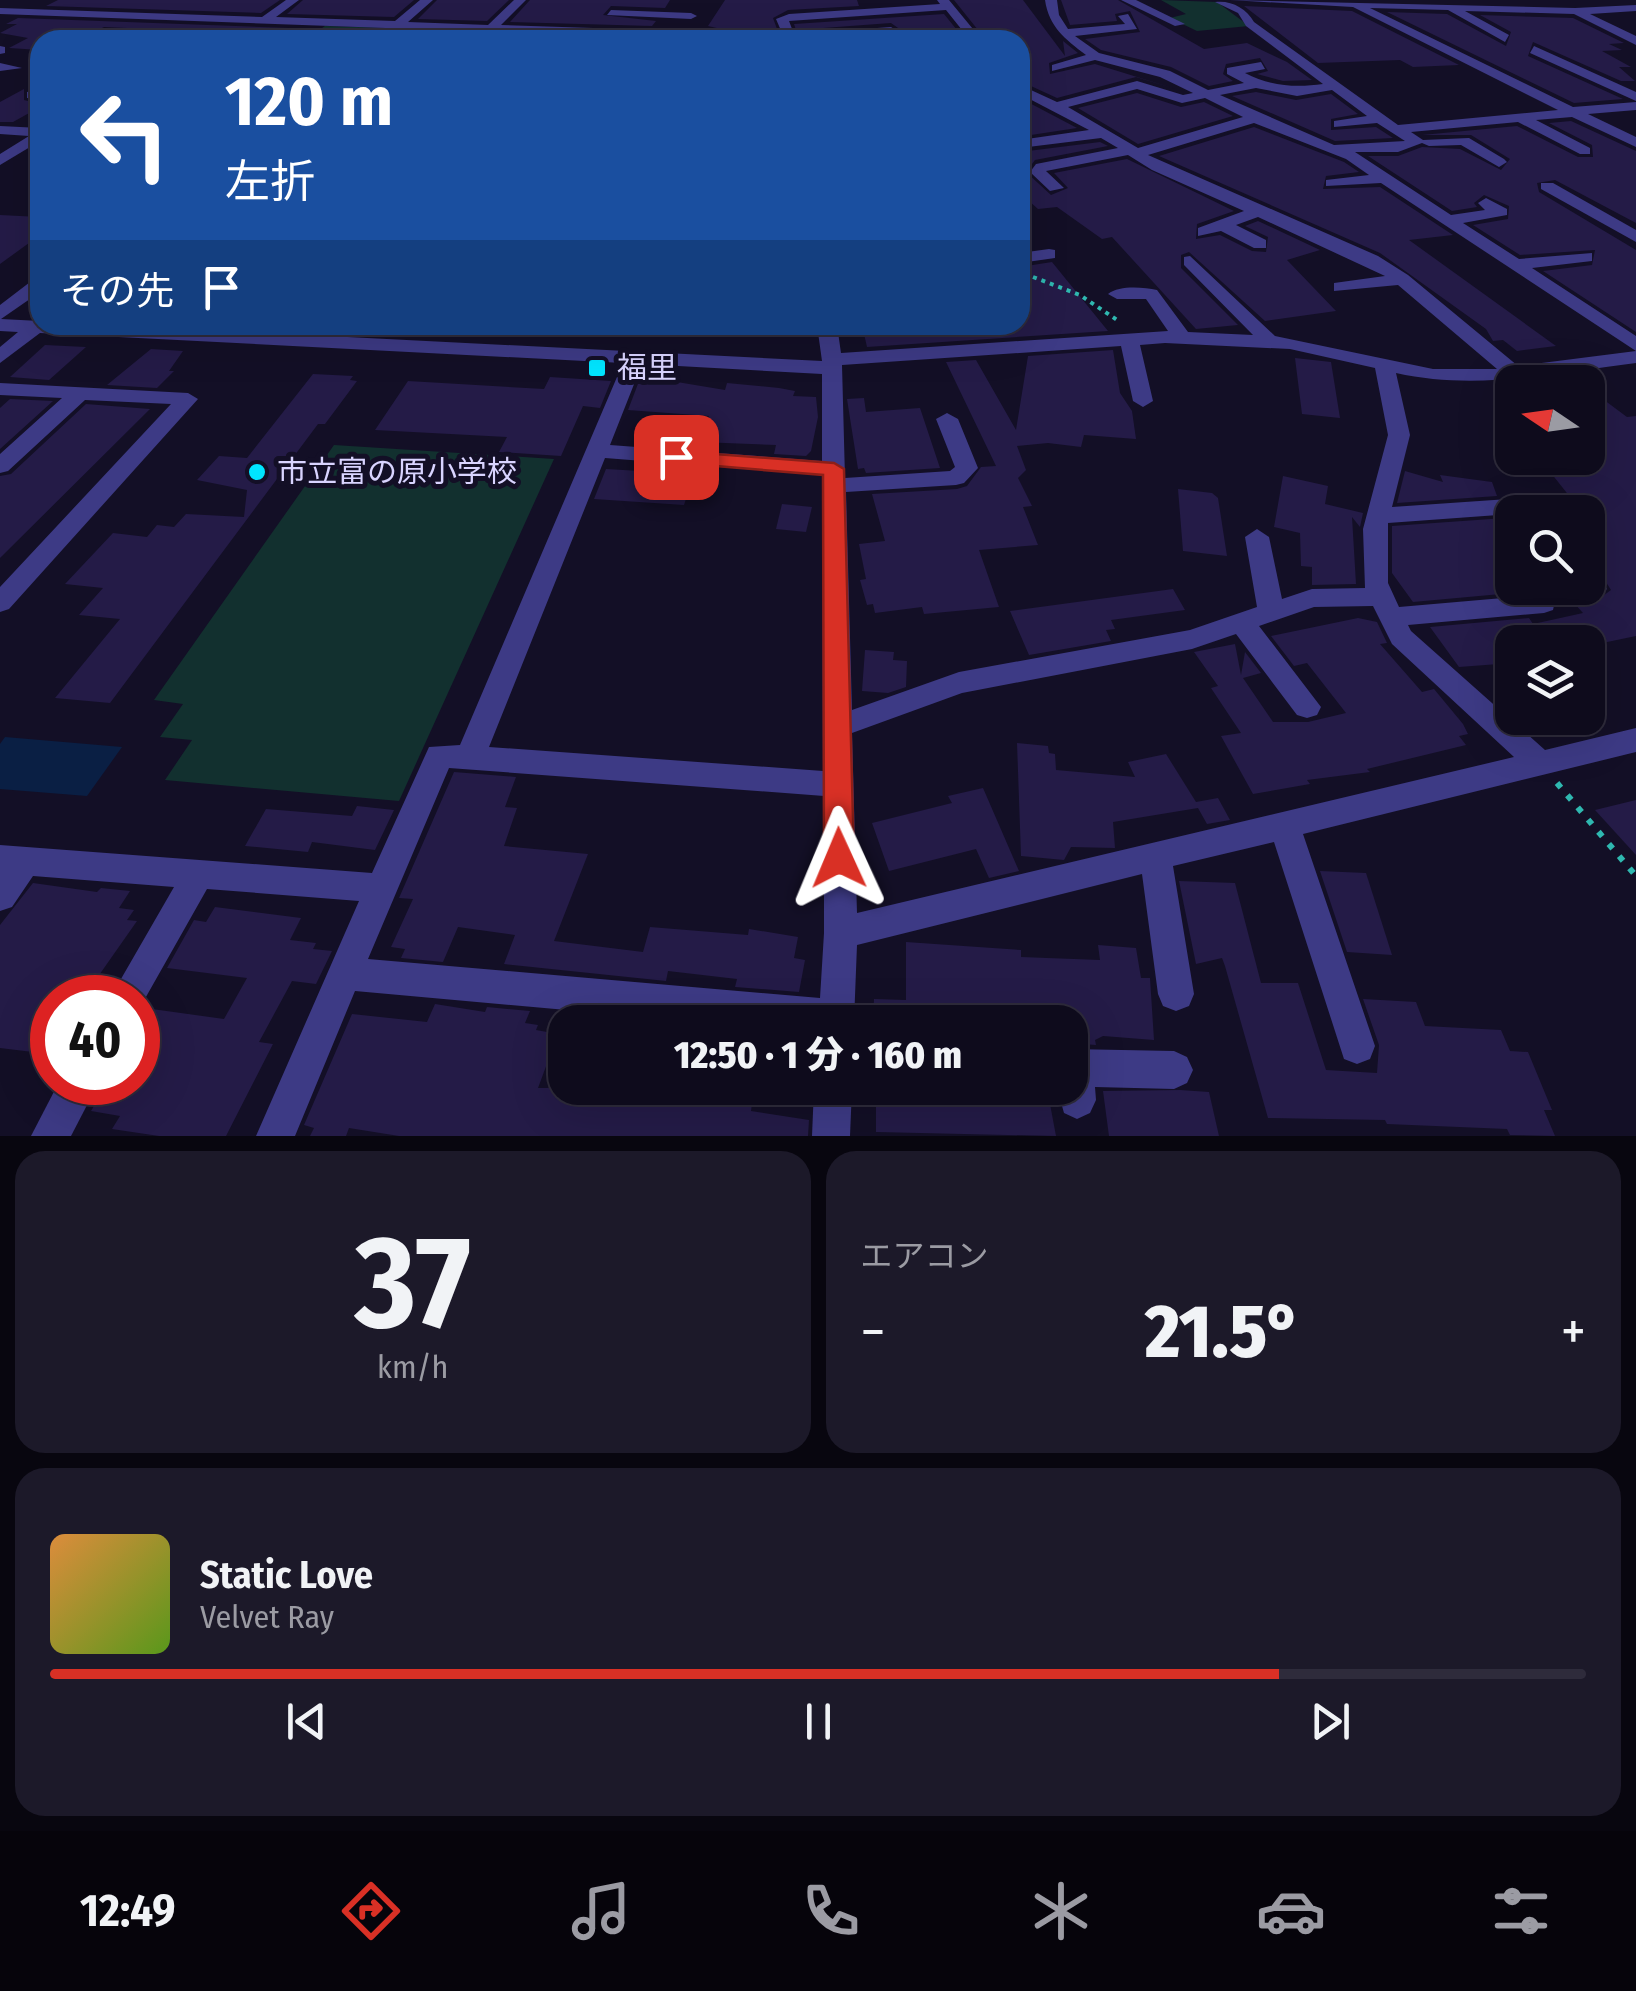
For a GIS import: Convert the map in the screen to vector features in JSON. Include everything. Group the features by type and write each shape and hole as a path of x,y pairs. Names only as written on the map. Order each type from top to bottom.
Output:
{"street":[{"path":"0,22 70,0"},
{"path":"186,18 215,0"},
{"path":"263,21 293,0"},
{"path":"396,26 428,0"},
{"path":"491,28 520,0"},
{"path":"598,30 621,0"},
{"path":"688,30 696,0"},
{"path":"1051,0 1053,15 1064,33 1095,56 1164,74 1205,92 1255,118 1294,148 1334,149 1363,144 1381,150 1464,141 1499,162"},
{"path":"1126,0 1179,24"},
{"path":"1219,0 1242,11 1250,24 1354,105 1397,129 1414,144"},
{"path":"1236,0 1633,10"},
{"path":"1348,2 1636,143"},
{"path":"787,30 782,19 789,16 944,3 967,30"},
{"path":"1449,6 1505,38"},
{"path":"879,7 892,30"},
{"path":"1575,11 1636,41"},
{"path":"0,12 502,30"},
{"path":"611,13 691,16"},
{"path":"64,27 88,15"},
{"path":"1064,33 1132,27 1124,16"},
{"path":"210,30 226,20"},
{"path":"428,30 431,27"},
{"path":"1389,37 1414,34"},
{"path":"1534,50 1574,73 1598,77 1636,97"},
{"path":"1419,56 1452,53"},
{"path":"1056,68 1095,56"},
{"path":"1261,66 1232,71 1256,84 1297,92 1334,86"},
{"path":"1486,69 1518,66"},
{"path":"0,68 16,68"},
{"path":"1515,84 1552,80"},
{"path":"1056,106 1130,82 1173,98 1256,84"},
{"path":"1030,94 1175,176 1372,260 1402,279 1506,365"},
{"path":"1397,129 1636,106"},
{"path":"1519,117 1585,150"},
{"path":"1056,188 1038,172 1041,167 1132,152 1255,118"},
{"path":"1339,124 1379,120"},
{"path":"0,130 30,133"},
{"path":"1030,143 1102,132"},
{"path":"0,161 30,141"},
{"path":"1334,149 1449,220 1636,346"},
{"path":"1175,176 1199,167"},
{"path":"1331,183 1384,178"},
{"path":"1547,186 1636,237"},
{"path":"1449,220 1494,207 1519,223"},
{"path":"1204,232 1255,212"},
{"path":"1222,225 1260,244"},
{"path":"1030,257 1049,254"},
{"path":"1516,265 1586,257"},
{"path":"1190,260 1269,342"},
{"path":"1340,287 1402,279"},
{"path":"0,314 30,291"},
{"path":"1117,294 1152,294 1182,337"},
{"path":"0,325 30,327"},
{"path":"0,356 30,331"},
{"path":"229,335 635,358 832,364 1182,337 1269,342 1432,376 1495,373"},
{"path":"442,348 450,335"},
{"path":"828,335 832,364 841,933 837,1005"},
{"path":"1134,339 1143,401"},
{"path":"1567,365 1636,356"},
{"path":"470,756 635,358"},
{"path":"1385,368 1399,435 1378,516 1375,583 1402,637 1540,763"},
{"path":"0,389 188,400 0,602"},
{"path":"0,466 80,393"},
{"path":"596,451 834,477 956,478 967,468 942,428"},
{"path":"1378,516 1495,508"},
{"path":"1257,537 1271,610"},
{"path":"837,727 959,683 1144,650 1312,598 1386,607 1495,605"},
{"path":"1241,621 1307,707"},
{"path":"841,933 1636,740"},
{"path":"276,1136 439,755 837,784"},
{"path":"1284,825 1356,1046"},
{"path":"1155,856 1176,994"},
{"path":"0,896 12,861 382,888"},
{"path":"141,975 197,877"},
{"path":"347,974 677,1005"},
{"path":"1088,1078 1174,1070"},
{"path":"50,1136 67,1105"},
{"path":"831,1136 832,1105"}],"path":[{"path":"1030,277 1080,294 1134,339"},
{"path":"1540,763 1636,876"}],"green space":[{"path":"1161,0 1217,2 1249,26 1197,31 1170,18 1186,14"},
{"path":"325,26 425,30 319,30"},
{"path":"334,445 554,459 399,801 165,780 192,740 160,737 183,704 154,700"}],"water":[{"path":"5,737 122,747 87,796 0,789 0,744"}],"building":[{"path":"58,0 280,0 261,13 46,6"},
{"path":"303,0 414,0 394,17 287,14"},
{"path":"437,0 509,0 487,21 418,19"},
{"path":"530,0 670,0 665,8 611,6 603,15 656,21 652,26 510,22"},
{"path":"725,0 857,0 859,6 788,10 773,18 777,30 721,30 708,26"},
{"path":"954,0 1023,0 1065,56 1063,41 1078,53 1049,63 1050,74 1095,64 1176,89 1136,77 1057,98 1030,86 1030,30 978,30"},
{"path":"1061,0 1118,0 1204,49 1247,43 1287,62 1312,80 1283,81 1257,74 1268,71 1260,58 1226,64 1223,74 1233,81 1209,86 1171,67 1101,50 1085,39 1140,32 1130,11 1115,14 1117,21 1070,25"},
{"path":"1244,6 1352,11 1459,65 1413,67 1400,60 1318,63"},
{"path":"1387,12 1447,14 1506,46 1511,32 1480,15 1573,18 1624,43 1609,44 1622,50 1602,51 1631,67 1619,67 1635,81 1621,81 1533,42 1528,56 1623,99 1574,103"},
{"path":"944,14 957,30 901,30 891,23 796,30 794,24"},
{"path":"18,18 317,29 30,30 30,49 9,48 28,38 0,33 17,24 6,24"},
{"path":"24,89 30,113 13,122 0,122 0,102"},
{"path":"1256,92 1296,100 1331,94 1358,114 1331,119 1331,130 1376,127 1393,138 1335,141 1232,96"},
{"path":"1137,93 1181,107 1204,102 1233,116 1138,144 1078,108"},
{"path":"1030,103 1077,128 1031,135"},
{"path":"1571,121 1636,151 1636,223 1555,180 1537,183 1539,192 1636,250 1636,332 1543,271 1592,265 1595,250 1520,255 1473,225 1508,219 1509,206 1484,195 1474,203 1477,207 1452,211 1368,156 1398,156 1422,147 1460,149 1501,170 1510,159 1471,135 1422,135 1517,126 1578,157 1593,157 1592,145 1549,123"},
{"path":"1254,127 1344,162 1359,172 1326,176 1323,189 1380,187 1453,235 1409,240 1556,346 1517,351 1503,340 1493,341 1486,329 1380,253 1159,156"},
{"path":"1100,142 1108,146 1035,160 1030,167 1030,151"},
{"path":"1127,159 1234,211 1197,224 1196,239 1220,235 1252,251 1266,252 1268,237 1245,226 1258,221 1320,250 1287,260 1336,311 1265,321 1189,252 1181,255 1181,268 1238,325 1196,329 1112,237 1102,239 1057,207 1038,209 1030,202 1030,176 1051,195 1068,188 1054,173"},
{"path":"0,215 30,216 30,242 0,264"},
{"path":"1052,262 1108,331 867,347 864,335 1030,335 1030,265"},
{"path":"45,345 86,347 49,380 10,377"},
{"path":"151,349 183,351 169,371 174,371 157,388 107,385"},
{"path":"1113,350 1120,393 1132,411 1136,439 1084,435 1081,447 1048,443 1017,446 1026,470 1018,478 1032,506 1023,507 1038,545 979,550 999,607 924,614 922,607 875,613 873,604 867,605 860,580 866,579 859,544 885,541 872,494 957,489 967,486 981,467 996,466 946,362 976,360 1016,430 1028,356"},
{"path":"1295,358 1331,362 1340,418 1302,414"},
{"path":"313,374 353,376 350,380 357,381 325,424 318,424 110,703 55,698 120,619 79,615 103,588 65,584 113,533 147,537 157,525 174,527 186,514 244,517 247,490 197,480 219,456 247,458"},
{"path":"641,376 725,390 727,383 779,388 795,391 793,396 816,397 818,417 811,451 806,456 774,454 776,445 699,442 709,416 628,410"},
{"path":"550,377 611,381 600,408 583,406 561,456 499,452 507,437 375,430 408,381 544,389"},
{"path":"864,398 866,412 920,408 940,468 866,473 864,468 858,469 847,399"},
{"path":"10,399 53,401 0,449 0,408"},
{"path":"1605,401 1627,417 1636,416 1636,636 1605,642 1605,625 1495,625 1495,664 1459,667 1430,627 1529,618 1533,624 1583,613 1576,605 1605,605 1605,594 1611,590 1605,581 1605,495 1568,495 1553,475 1605,475"},
{"path":"86,404 150,409 0,558 0,476 11,474"},
{"path":"606,469 694,474 684,505 594,499"},
{"path":"1405,471 1443,482 1440,475 1492,482 1497,495 1495,496 1397,503"},
{"path":"1283,476 1328,486 1325,504 1363,513 1360,527 1352,517 1356,584 1312,585 1312,567 1301,566 1300,533 1274,527"},
{"path":"1178,489 1212,493 1218,498 1227,556 1183,551"},
{"path":"782,504 812,507 806,532 776,529"},
{"path":"1495,519 1495,595 1413,602 1392,573 1392,526"},
{"path":"1173,589 1185,610 1111,620 1115,629 1106,630 1111,641 1029,655 1010,611"},
{"path":"1358,618 1377,622 1387,643 1380,644 1422,692 1434,689 1463,724 1468,734 1459,736 1466,745 1367,769 1370,772 1307,780 1310,784 1253,794 1221,736 1241,733 1211,688 1218,686 1194,652 1235,644 1241,675 1245,652 1261,673 1243,678 1273,722 1308,722 1346,713 1307,663 1294,666 1271,636"},
{"path":"865,650 894,652 893,660 907,661 906,687 888,693 862,691"},
{"path":"1017,743 1048,746 1049,753 1055,754 1056,770 1135,777 1128,762 1166,754 1196,802 1218,798 1230,820 1207,824 1198,808 1113,822 1115,848 1071,847 1064,860 1021,856"},
{"path":"454,772 516,777 505,807 517,808 504,846 588,854 554,941 643,952 650,927 748,935 749,929 798,937 794,958 805,960 799,992 735,987 737,979 668,971 666,981 504,964 515,935 458,927 443,962 401,958 405,949 391,947 413,899 399,898"},
{"path":"983,788 1019,871 989,878 976,849 889,871 872,823 952,803 948,796"},
{"path":"1636,800 1636,855 1595,810"},
{"path":"357,806 394,810 375,850 312,842 308,852 245,846 266,809 352,816"},
{"path":"1320,871 1366,873 1392,955 1347,952"},
{"path":"1179,881 1235,883 1261,983 1298,983 1326,1070 1377,1073 1379,1045 1363,999 1416,1002 1425,1026 1501,1030 1510,1051 1528,1052 1552,1110 1544,1110 1555,1136 1510,1135 1507,1129 1387,1124 1385,1120 1268,1118 1222,958 1196,964"},
{"path":"33,883 97,892 101,888 130,891 119,908 134,910 127,920 137,921 99,975 30,975 30,1052 0,1048 0,925"},
{"path":"215,907 301,918 290,940 316,943 313,949 332,951 316,984 292,981 259,1042 273,1044 226,1136 159,1136 112,1129 120,1116 91,1111 95,1105 160,1105 160,1010 224,1019 247,978 167,968 194,920 206,922"},
{"path":"906,942 1021,950 1021,957 1100,960 1098,945 1136,948 1141,978 1150,978 1154,1040 1103,1036 1095,1040 1096,1045 1088,1044 1088,1005 874,1005 874,999 906,1000"},
{"path":"435,1004 485,1012 487,1007 530,1011 525,1023 548,1032 548,1061 538,1088 548,1088 548,1105 752,1105 751,1111 809,1120 808,1136 399,1136 349,1128 346,1136 310,1136 314,1128 304,1125 352,1014 427,1022"},
{"path":"1103,1091 1209,1092 1219,1136 1109,1136"},
{"path":"876,1105 1050,1105 1056,1136 876,1132"}],"place":[{"name":"福里","path":"597,368"},
{"name":"市立富の原小学校","path":"257,472"}],"route":[{"path":"676,457 834,469 839,858"}]}
